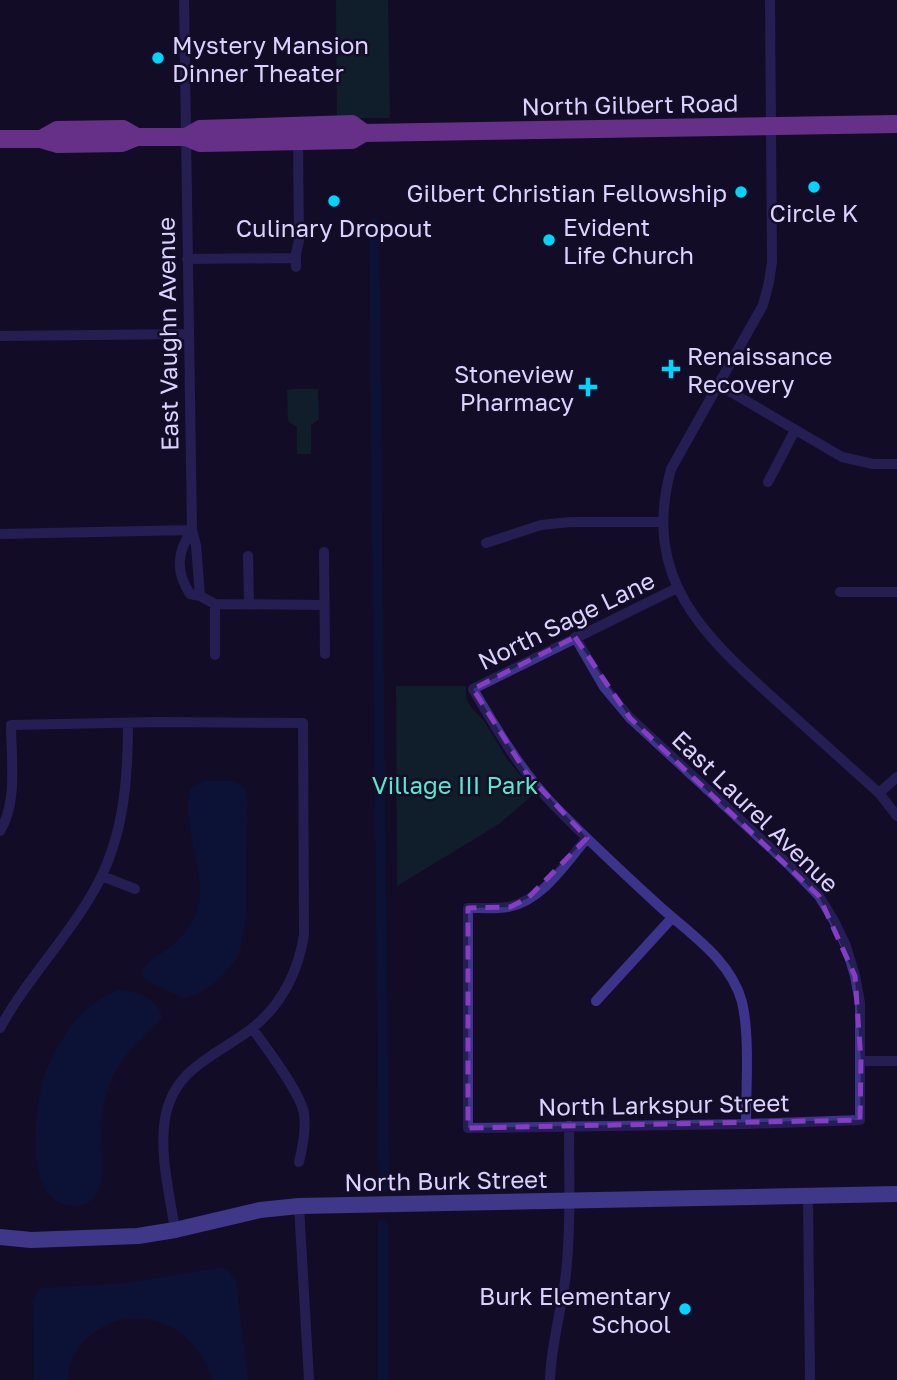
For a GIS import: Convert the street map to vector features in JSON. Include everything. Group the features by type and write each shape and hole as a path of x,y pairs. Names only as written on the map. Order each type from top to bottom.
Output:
{"main road":[{"name":"North Gilbert Road","path":"186,137 200,129 352,124 364,133"},
{"name":"North Gilbert Road","path":"0,139 41,139 57,130 123,130 137,137 186,137 200,143 352,140 364,133 897,124"}],"street":[{"name":"East Vaughn Avenue","path":"184,0 192,530"},
{"path":"770,0 772,229 769,282 763,305 671,469 664,495 662,522 666,558 677,588 704,629 728,657 879,793 897,816"},
{"path":"187,259 296,262 299,241 298,141"},
{"path":"0,336 187,334"},
{"path":"719,385 842,457 873,464 897,464"},
{"path":"768,482 795,430"},
{"path":"486,543 541,525 662,522"},
{"path":"0,534 192,530"},
{"path":"192,530 196,545 200,596"},
{"path":"192,530 180,548 180,568 184,586 190,594 215,604 324,605"},
{"path":"324,552 325,654"},
{"path":"248,556 249,604"},
{"name":"North Sage Lane","path":"587,838 527,774 473,689 677,588"},
{"path":"840,592 897,592"},
{"path":"215,604 215,654"},
{"name":"East Laurel Avenue","path":"575,637 604,687 630,718 819,896 846,946 860,1003 860,1120"},
{"path":"0,1028 14,1002 89,900 102,876 119,828 125,799 128,723"},
{"path":"0,831 11,797 11,725 303,723 304,935 300,958 284,993 252,1028 186,1073 173,1094 165,1118 163,1140 175,1230"},
{"path":"879,793 897,776"},
{"path":"587,838 713,953 731,976 741,1001 745,1024 746,1124"},
{"name":"North Larkspur Street","path":"587,838 545,887 528,898 510,906 468,908 468,1128 860,1120"},
{"path":"102,876 135,889"},
{"path":"596,1001 672,918"},
{"path":"252,1028 283,1072 303,1109 305,1135 299,1162"},
{"path":"862,1061 897,1061"},
{"path":"551,1380 551,1362 566,1275 570,1201 569,1126"},
{"name":"North Burk Street","path":"0,1237 31,1240 112,1238 175,1230 260,1210 299,1206 897,1194"},
{"path":"808,1196 810,1380"},
{"path":"299,1206 309,1380"}],"highlighted area":[{"path":"575,637 630,718 819,896 855,976 861,1061 860,1120 468,1128 468,908 510,907 528,898 587,838 527,774 473,689"}],"green space":[{"path":"336,0 388,0 390,118 337,118"},
{"path":"318,389 319,419 311,425 311,454 297,454 297,427 289,422 288,418 287,390"},
{"name":"Village III Park","path":"396,686 466,686 466,698 471,707 484,721 507,759 535,793 499,824 397,886"}],"water":[{"path":"204,781 234,781 245,789 246,916 240,951 235,961 218,980 200,993 184,998 147,981 142,974 151,961 181,936 192,921 199,904 199,875 190,828 188,799 191,788"},
{"path":"118,990 146,997 157,1006 162,1018 126,1056 110,1084 101,1121 102,1164 99,1189 93,1199 83,1204 68,1205 53,1199 43,1185 38,1167 36,1122 43,1081 54,1054 76,1021 95,1003"},
{"path":"217,1268 226,1269 236,1280 248,1380 212,1380 204,1360 192,1343 159,1322 140,1319 121,1320 102,1328 84,1341 72,1359 68,1380 34,1380 33,1302 38,1290 126,1283"}],"waterway":[{"path":"374,224 384,1187"},
{"path":"383,1224 383,1380"}],"place":[{"name":"Mystery Mansion Dinner Theater","path":"158,58"},
{"name":"Circle K","path":"814,187"},
{"name":"Gilbert Christian Fellowship","path":"741,192"},
{"name":"Culinary Dropout","path":"334,201"},
{"name":"Evident Life Church","path":"549,240"},
{"name":"Renaissance Recovery","path":"671,369"},
{"name":"Stoneview Pharmacy","path":"588,387"},
{"name":"Burk Elementary School","path":"685,1309"}]}
